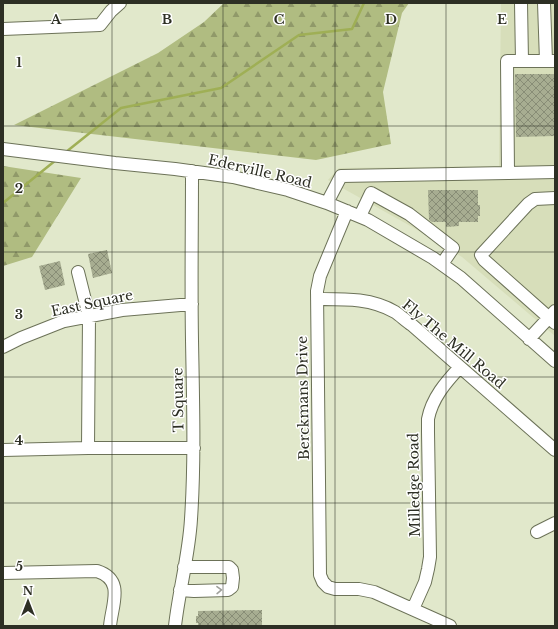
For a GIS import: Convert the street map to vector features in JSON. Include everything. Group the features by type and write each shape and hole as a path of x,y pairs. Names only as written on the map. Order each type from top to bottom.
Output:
{"street":[{"path":"3,29 100,25 111,7 120,3"},
{"path":"521,3 522,61"},
{"path":"508,173 507,61 550,61 544,3"},
{"name":"Ederville Road","path":"3,149 233,177 288,190 327,203 368,220 413,245 442,264 461,278 555,361"},
{"name":"T Square","path":"175,626 184,567 188,553 194,448 192,171"},
{"path":"327,203 341,176 555,172"},
{"path":"360,216 371,193 409,214 453,248 442,264"},
{"path":"529,338 553,317 484,260 481,255 528,204 535,199 555,198"},
{"name":"Berckmans Drive","path":"347,211 320,276 316,299 320,575 323,582 328,587 335,589 359,589 374,592 412,609"},
{"path":"78,272 89,316 88,448"},
{"name":"Fly The Mill Road","path":"316,299 361,300 385,307 396,313 555,450"},
{"name":"East Square","path":"3,347 20,338 64,322 89,316 122,310 192,304"},
{"name":"Milledge Road","path":"412,609 426,582 430,557 428,418 436,397 443,386 460,367"},
{"path":"3,450 194,448"},
{"path":"537,532 555,523"},
{"path":"180,590 228,590 232,587 232,570 229,567 184,567"},
{"path":"3,572 97,571 105,574 114,586 110,626"},
{"path":"412,609 450,626"}],"shaded area":[{"path":"501,3 555,3 555,336 462,257 414,228 328,180 339,168 499,166"}],"green space":[{"path":"224,3 409,3 402,13 383,92 391,144 316,160 14,125 158,53 204,22"},
{"path":"3,166 81,178 32,257 3,266"}],"building":[{"path":"515,74 555,74 555,136 516,137"},
{"path":"428,190 478,190 480,216 478,216 478,222 459,222 459,226 446,227 446,222 432,222 429,220"},
{"path":"107,250 112,273 93,278 88,254"},
{"path":"60,261 65,285 45,290 39,266"},
{"path":"262,610 262,626 198,626 198,623 196,623 198,611"}],"waterway":[{"path":"66,152 121,108 221,88 299,35 352,29 364,3"},
{"path":"3,203 56,160"}]}
